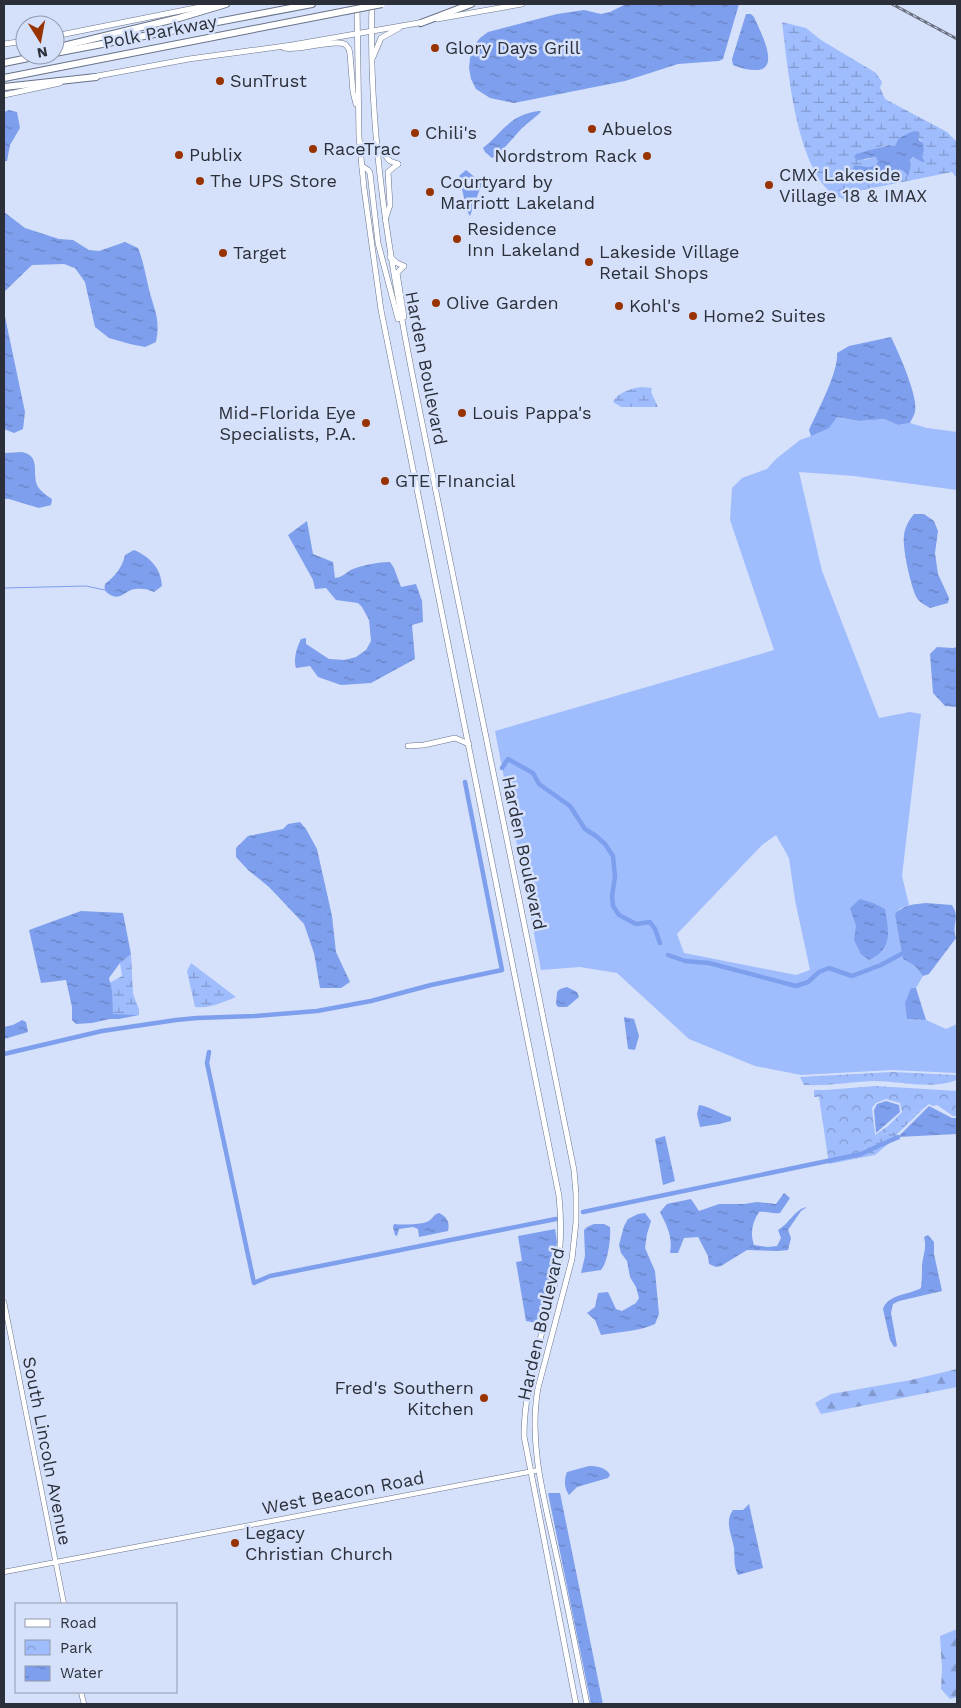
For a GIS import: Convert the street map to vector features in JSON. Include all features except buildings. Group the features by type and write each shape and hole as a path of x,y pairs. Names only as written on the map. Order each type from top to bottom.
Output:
{"highway":[{"path":"65,46 179,18 226,4"},
{"name":"Polk Parkway","path":"65,51 312,4"},
{"name":"Polk Parkway","path":"4,78 382,4"},
{"path":"420,23 470,4"},
{"path":"4,87 96,77"}],"main road":[{"path":"65,34 215,4"},
{"name":"Harden Boulevard","path":"357,4 358,114 362,166 386,337 559,1196 561,1240 558,1264 533,1365 524,1414 524,1436 576,1704"},
{"name":"Harden Boulevard","path":"372,4 371,32 377,146 390,257 574,1170 576,1212 572,1259 538,1388 534,1432 539,1470 587,1704"},
{"path":"4,95 198,57 371,32 522,4"},
{"path":"372,58 381,38 406,25"},
{"path":"276,47 295,50 334,43 345,44 350,54 353,92 358,114"},
{"path":"377,146 390,161 398,164 388,172 390,206 385,220"},
{"path":"362,166 370,173 378,243 395,305 403,344 410,360"},
{"path":"390,257 404,266 397,273 404,317 403,328"},
{"path":"408,746 424,745 455,738 469,744"},
{"path":"533,1365 538,1368 538,1388"}],"street":[{"name":"South Lincoln Avenue","path":"4,1302 64,1603"},
{"name":"West Beacon Road","path":"4,1572 539,1470"}],"green space":[{"path":"782,22 806,28 821,40 876,73 882,82 880,88 885,99 947,132 957,142 957,178 952,172 848,193 847,201 829,191 816,174 800,133 790,86","holes":["918,137 923,143 922,156 925,162 914,157 910,160 911,166 908,176 905,172 898,169 896,174 891,172 876,177 852,179 847,175 855,165 868,167 877,165 879,162 876,157 864,160 878,148 895,146 899,141"]},
{"path":"641,387 652,388 651,392 658,407 621,407 613,402 621,393"},
{"path":"837,417 859,421 884,419 898,425 910,423 927,428 957,432 957,490 854,476 799,472 822,571 879,718 910,712 921,714 902,876 909,905 899,909 903,959 915,966 923,976 916,988 911,989 907,1019 926,1020 946,1029 957,1024 957,1073 892,1070 801,1075 755,1066 689,1039 617,973 580,967 541,970 495,731 774,650 730,520 732,488 742,478 767,469 776,459 800,440 811,436","holes":["776,835 789,858 795,900 810,970 796,975 684,953 677,934 762,845"]},
{"path":"131,954 133,994 139,1009 139,1015 112,1015 112,991 109,983 122,976 120,963"},
{"path":"191,963 236,997 211,1006 195,1007 187,971"},
{"path":"892,1072 956,1075 957,1080 926,1085 873,1081 804,1085 800,1077"},
{"path":"875,1086 957,1091 957,1116 953,1116 937,1105 929,1104 923,1109 916,1111 894,1132 879,1135 854,1159 829,1164 819,1097 814,1097 814,1090","holes":["886,1099 900,1103 902,1112 888,1126 875,1135 872,1108 876,1103"]},
{"path":"923,1109 896,1135 897,1139 901,1139 889,1143 875,1155 854,1159 879,1135 894,1132 916,1111"},
{"path":"957,1369 957,1387 821,1414 815,1403 831,1394 911,1380"},
{"path":"957,1629 957,1697 950,1699 941,1689 940,1636"}],"water":[{"path":"626,4 739,4 723,59 719,61 678,64 625,81 514,103 490,98 476,89 471,79 469,68 471,49 488,32 557,14 584,10 601,14"},
{"path":"746,14 751,14 754,17 767,48 767,63 764,68 750,70 733,65 732,59"},
{"path":"9,110 17,112 20,128 10,145 7,161 4,161 4,112"},
{"path":"541,111 522,128 497,156 492,158 485,152 483,148 514,120 529,113"},
{"path":"918,131 919,140 923,143 924,150 922,156 925,162 913,157 910,160 911,166 908,177 905,172 899,169 897,173 891,172 886,179 861,176 852,180 847,175 855,165 868,167 877,165 876,157 858,160 854,157 856,154 889,145 895,146 899,138"},
{"path":"466,170 482,183 470,216 467,211 459,176"},
{"path":"4,212 25,228 59,239 73,240 89,250 99,251 125,242 138,248 156,313 158,326 156,342 145,347 130,344 109,338 95,327 85,282 75,268 64,264 32,265 4,292"},
{"path":"4,312 25,412 23,429 14,433 4,429"},
{"path":"891,337 914,396 915,412 910,423 898,425 884,419 859,421 837,417 829,428 811,436 809,430 835,370 837,353 849,346"},
{"path":"22,452 32,457 35,465 37,485 41,491 52,499 51,505 39,508 4,499 4,455 5,453"},
{"path":"914,514 924,514 934,521 938,531 935,553 938,574 949,598 948,603 930,608 917,598 907,567 904,541 905,532"},
{"path":"307,521 313,554 333,562 335,578 362,566 390,562 401,587 416,584 422,601 423,622 412,625 415,659 371,683 341,685 318,677 310,666 296,668 295,657 301,639 306,638 306,644 329,659 345,660 356,657 366,650 371,641 369,620 358,603 336,600 326,588 315,589 313,580 288,535"},
{"path":"134,550 154,564 162,586 154,592 138,589 116,597 113,596 106,591 105,584 118,571 125,555"},
{"path":"937,647 957,647 957,707 945,706 933,693 930,654"},
{"path":"300,822 317,849 332,916 336,952 350,982 341,988 320,988 314,953 304,924 269,887 248,870 236,857 236,848 248,836 283,829 288,824"},
{"path":"860,899 885,909 888,939 882,951 869,960 861,954 854,940 856,926 850,908"},
{"path":"926,903 952,905 956,914 956,938 929,974 923,976 915,966 903,959 895,914 905,907"},
{"path":"81,911 123,913 131,954 120,963 109,978 112,991 113,1014 139,1015 76,1024 72,1020 72,1007 66,980 41,983 29,930"},
{"path":"567,987 577,992 579,997 567,1007 558,1007 556,1004 557,992"},
{"path":"911,988 916,988 926,1020 907,1019 905,1003"},
{"path":"624,1017 634,1019 639,1036 635,1050 628,1049"},
{"path":"22,1020 26,1022 28,1032 4,1039 4,1027"},
{"path":"886,1101 899,1105 900,1112 876,1133 874,1110 877,1104"},
{"path":"699,1105 731,1117 731,1121 700,1127 697,1114"},
{"path":"929,1106 952,1118 957,1118 957,1134 898,1137"},
{"path":"665,1136 675,1181 663,1185 655,1139"},
{"path":"784,1193 790,1198 780,1213 759,1212 753,1224 752,1236 754,1245 777,1246 781,1238 778,1230 795,1214 807,1207 801,1211 788,1230 791,1238 788,1250 747,1250 721,1266 716,1267 709,1264 708,1256 698,1237 684,1238 678,1253 670,1253 670,1237 660,1212 667,1204 691,1199 699,1211 719,1204 757,1202 776,1204"},
{"path":"439,1213 447,1220 449,1225 448,1231 419,1237 418,1229 413,1227 399,1229 397,1236 395,1235 394,1224 423,1223"},
{"path":"645,1213 651,1221 645,1248 655,1271 659,1314 655,1324 636,1330 601,1335 595,1320 587,1313 595,1307 598,1293 608,1292 616,1309 622,1311 636,1303 639,1298 636,1287 630,1277 627,1261 621,1253 619,1245 628,1219"},
{"path":"594,1224 604,1224 610,1227 607,1256 601,1270 581,1273 585,1256 584,1230"},
{"path":"555,1229 557,1242 550,1285 543,1310 538,1316 537,1323 526,1321 516,1262 522,1261 518,1236"},
{"path":"928,1235 934,1242 934,1254 942,1291 893,1304 891,1313 897,1346 894,1347 890,1340 883,1309 889,1300 921,1288 925,1248 924,1237"},
{"path":"589,1466 603,1469 610,1475 608,1478 577,1487 569,1495 565,1484 567,1472"},
{"path":"548,1493 560,1493 603,1704 591,1704"},
{"path":"749,1504 763,1568 738,1575 729,1529 729,1519 733,1510 743,1510"}],"waterway":[{"path":"4,588 86,586 105,590"},
{"path":"502,768 508,759 533,773 539,784 570,806 585,829 605,844 613,856 615,877 612,896 613,906 619,915 636,924 650,922 655,929 660,943"},
{"path":"4,1054 102,1031 176,1020 317,1011 371,1001 431,985 502,970 465,782"},
{"path":"668,955 685,961 709,963 796,986 808,982 819,972 829,968 852,976 881,965 903,953"},
{"path":"209,1052 207,1063 254,1283 270,1276 556,1219"},
{"path":"583,1212 861,1154 898,1137"}],"railway":[{"path":"892,4 957,39"}],"place":[{"name":"Glory Days Grill","path":"435,48"},
{"name":"SunTrust","path":"220,81"},
{"name":"Abuelos","path":"592,129"},
{"name":"Chili's","path":"415,133"},
{"name":"RaceTrac","path":"313,149"},
{"name":"Publix","path":"179,155"},
{"name":"Nordstrom Rack","path":"647,156"},
{"name":"The UPS Store","path":"200,181"},
{"name":"CMX Lakeside Village 18 & IMAX","path":"769,185"},
{"name":"Courtyard by Marriott Lakeland","path":"430,192"},
{"name":"Residence Inn Lakeland","path":"457,239"},
{"name":"Target","path":"223,253"},
{"name":"Lakeside Village Retail Shops","path":"589,262"},
{"name":"Olive Garden","path":"436,303"},
{"name":"Kohl's","path":"619,306"},
{"name":"Home2 Suites","path":"693,316"},
{"name":"Louis Pappa's","path":"462,413"},
{"name":"Mid-Florida Eye Specialists, P.A.","path":"366,423"},
{"name":"GTE FInancial","path":"385,481"},
{"name":"Fred's Southern Kitchen","path":"484,1398"},
{"name":"Legacy Christian Church","path":"235,1543"}]}
